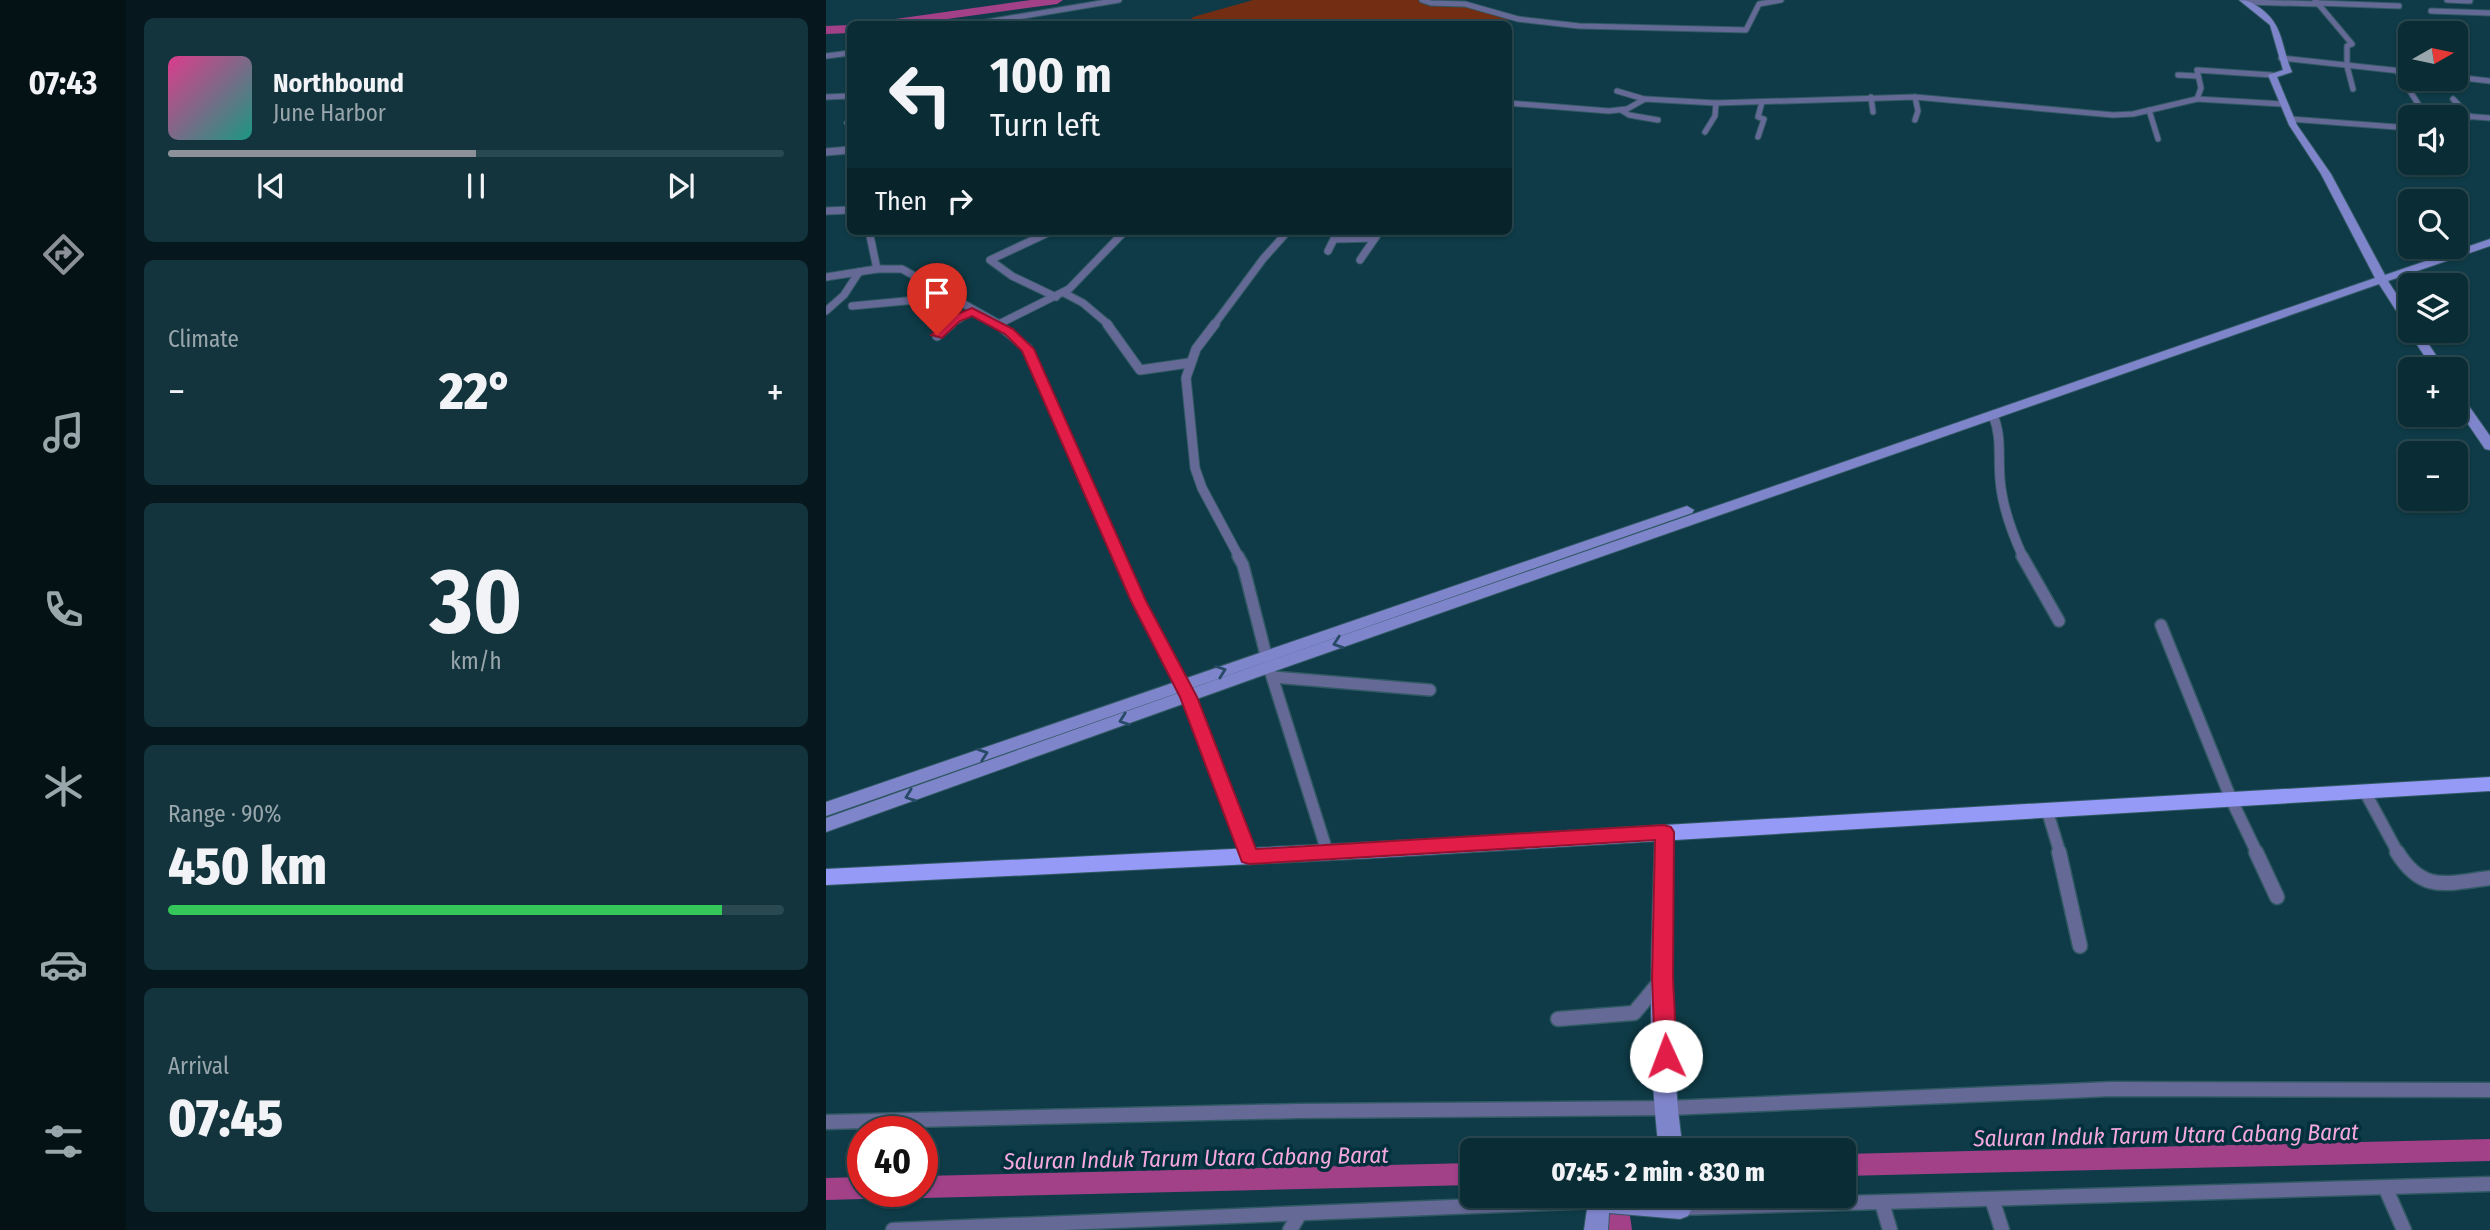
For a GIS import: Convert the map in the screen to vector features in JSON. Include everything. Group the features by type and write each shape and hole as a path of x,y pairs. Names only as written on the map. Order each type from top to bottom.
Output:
{"main road":[{"path":"826,877 1249,857 2490,784"}],"street":[{"path":"993,21 1119,0"},
{"path":"1422,0 1432,4 1465,4 1518,19 1587,27 1748,30 1759,4 1781,0"},
{"path":"2450,12 2445,0 2470,1"},
{"path":"2244,1 2399,6"},
{"path":"2197,99 2201,88 2197,70 2267,74 2288,72 2281,58 2278,32 2268,19 2244,1"},
{"path":"2317,2 2352,44 2347,46 2347,66 2353,89"},
{"path":"2255,9 2284,9 2287,3"},
{"path":"2431,11 2490,13"},
{"path":"1512,22 1518,19"},
{"path":"2464,19 2490,20"},
{"path":"826,56 847,53"},
{"path":"2281,58 2397,71 2419,105"},
{"path":"2264,64 2290,119 2326,174 2332,190 2398,304"},
{"path":"2178,75 2197,76"},
{"path":"2468,78 2490,81"},
{"path":"1617,91 1644,99 1716,103 1915,97 2122,115 2197,99 2283,104"},
{"path":"826,97 847,96"},
{"path":"1871,97 1872,112"},
{"path":"1915,97 1918,111 1915,120"},
{"path":"1621,110 1644,99"},
{"path":"2453,99 2470,117 2490,118"},
{"path":"1655,128 1666,101"},
{"path":"1758,137 1764,120 1758,117 1762,102"},
{"path":"1512,103 1621,110 1629,115 1658,120"},
{"path":"1705,132 1715,116 1716,103"},
{"path":"2149,110 2158,139"},
{"path":"2290,119 2398,127"},
{"path":"826,152 847,150"},
{"path":"826,211 847,210"},
{"path":"2468,240 2490,232"},
{"path":"869,235 877,269"},
{"path":"1043,235 990,260 1012,276 1083,303 1109,325 1140,370 1189,363"},
{"path":"999,324 1060,295 1121,235"},
{"path":"1285,235 1239,292 1189,363 1186,378 1195,468 1202,488 1243,565 1269,667 1326,851"},
{"path":"1328,251 1334,239 1365,235"},
{"path":"1360,260 1376,235"},
{"path":"1269,667 2381,276 2490,242"},
{"path":"826,809 1185,691 1269,667 1993,415 2381,276 2421,259"},
{"path":"826,277 877,269 902,269 999,324 1028,349 1138,601 1185,691 1249,857"},
{"path":"826,311 844,295 859,272"},
{"path":"852,306 948,297"},
{"path":"937,335 956,318 972,311"},
{"path":"2468,414 2490,446"},
{"path":"1993,415 2001,436 2002,492 2021,556 2059,621"},
{"path":"2161,625 2231,799 2277,897"},
{"path":"1269,667 1430,690"},
{"path":"826,825 1185,691"},
{"path":"2365,792 2409,871 2425,881 2444,884 2490,878"},
{"path":"2047,810 2066,875 2080,946"},
{"path":"1664,832 1662,978 1670,1138"},
{"path":"1558,1019 1634,1013 1662,978"},
{"path":"826,1122 1298,1111 1668,1114 2112,1089 2490,1090"},
{"path":"1856,1203 2490,1184"},
{"path":"2386,1189 2404,1230"},
{"path":"1992,1199 2002,1230"},
{"path":"1882,1203 1890,1230"},
{"path":"893,1230 1460,1207"},
{"path":"1596,1230 1598,1208"},
{"path":"1290,1230 1299,1215"}],"shaded area":[{"path":"1253,0 1417,0 1465,4 1510,19 1189,21 1193,17"}],"waterway":[{"path":"909,21 1057,0"},
{"path":"826,30 847,29"},
{"name":"Saluran Induk Tarum Utara Cabang Barat","path":"1856,1165 2490,1150"},
{"name":"Saluran Induk Tarum Utara Cabang Barat","path":"938,1187 1460,1174"},
{"name":"Saluran Induk Tarum Utara Cabang Barat","path":"826,1189 847,1188"},
{"path":"1617,1208 1620,1230"}],"route":[{"path":"937,335 956,318 972,311 999,324 1028,349 1138,601 1188,697 1249,857 1664,832 1662,978 1666,1056"}]}
